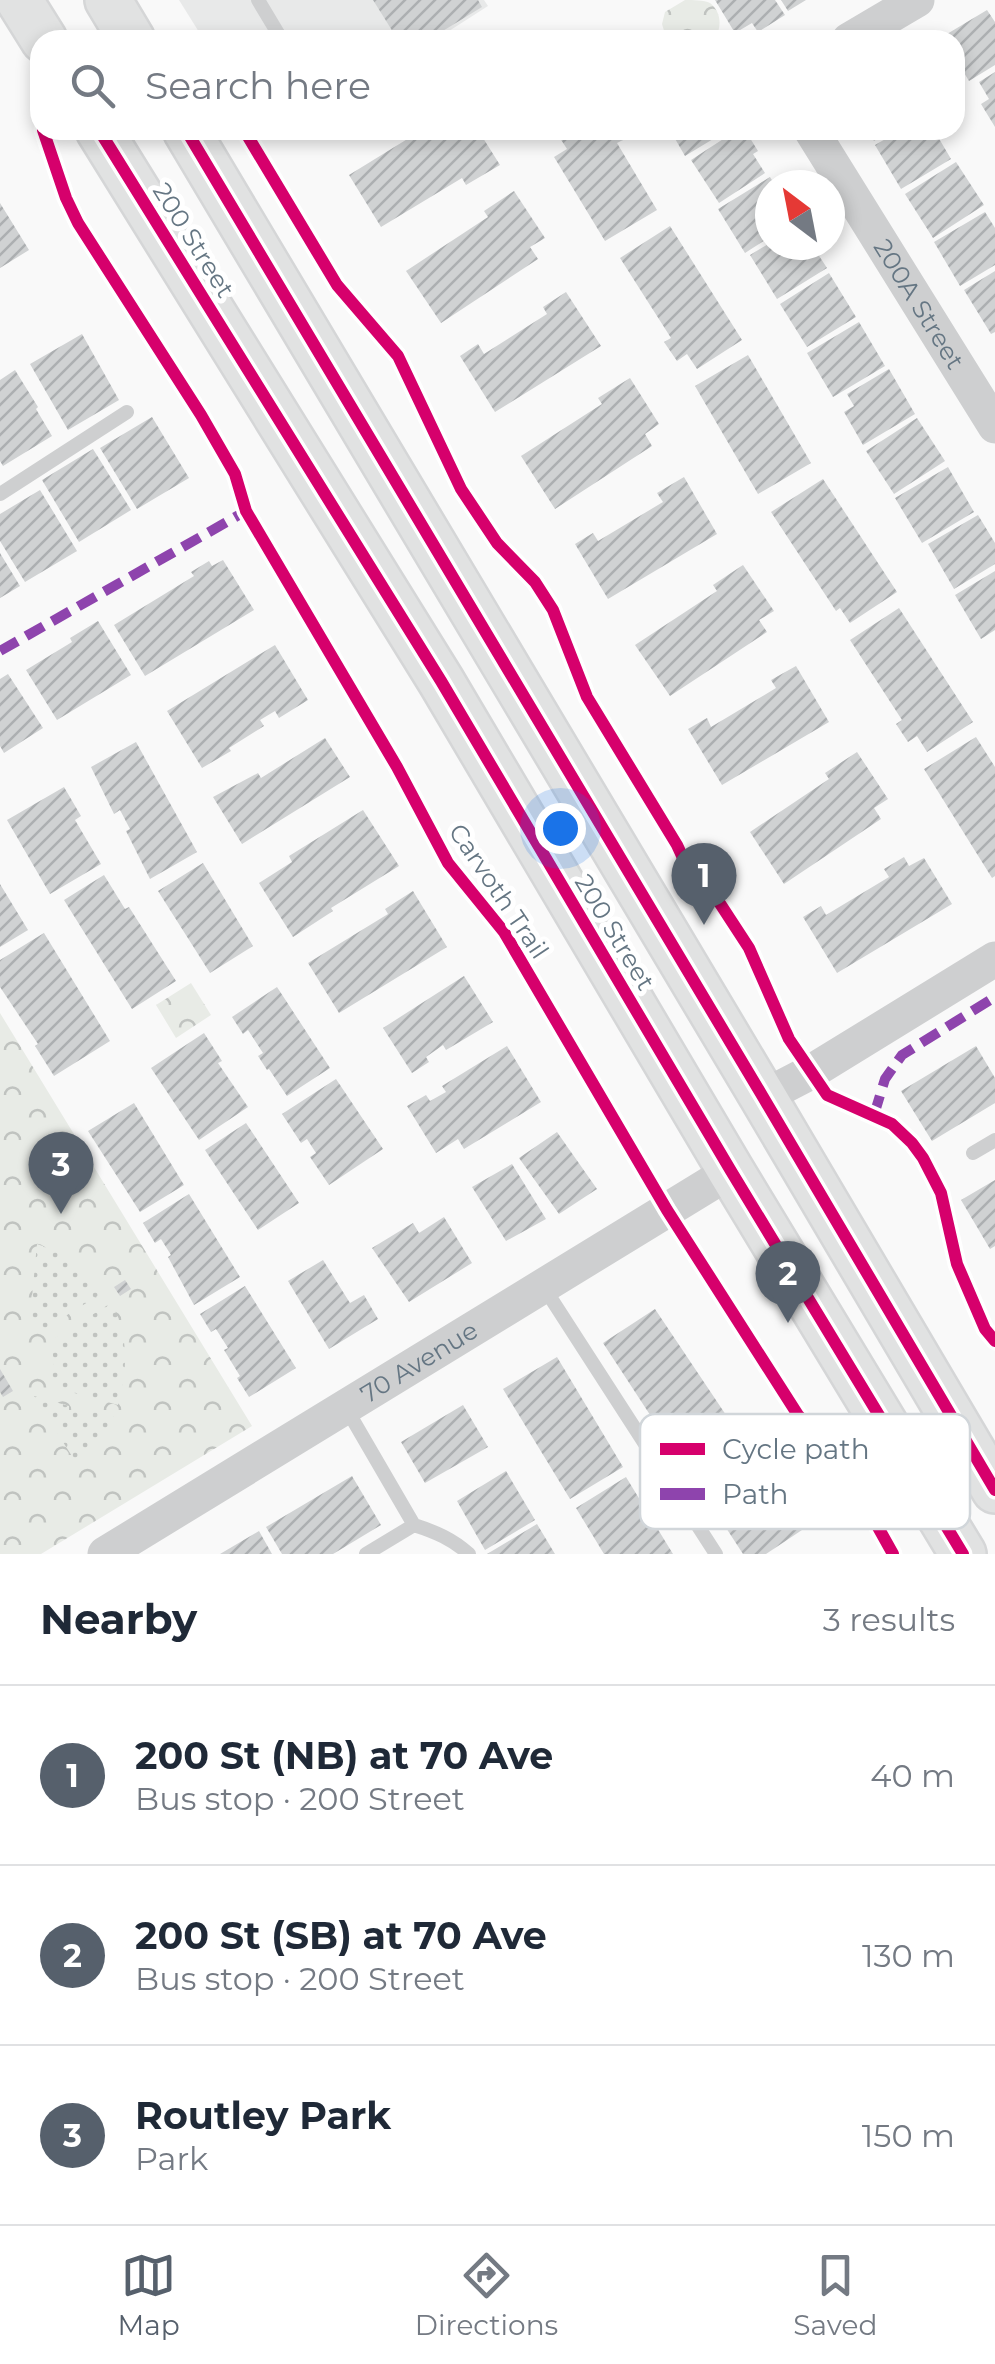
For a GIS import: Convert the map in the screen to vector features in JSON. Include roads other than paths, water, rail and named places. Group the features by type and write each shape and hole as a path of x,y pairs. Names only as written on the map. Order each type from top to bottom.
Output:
{"main road":[{"path":"19,0 38,30"},
{"path":"108,0 126,30"},
{"name":"200 Street","path":"106,140 441,681 878,1414"},
{"name":"200 Street","path":"192,140 950,1414"},
{"path":"730,1171 759,1172 792,1188 843,1232"},
{"name":"200 Street","path":"970,1448 995,1490"},
{"name":"200 Street","path":"948,1529 963,1554"}],"street":[{"path":"866,30 917,0"},
{"name":"200A Street","path":"817,140 995,426"},
{"path":"763,1097 819,1068 995,959"},
{"name":"70 Avenue","path":"104,1554 730,1171"}],"lane":[{"path":"258,0 276,30"},
{"path":"0,494 127,412"},
{"path":"973,1153 995,1140"},
{"path":"543,1286 640,1436"},
{"path":"346,1407 414,1525 447,1537 469,1554"},
{"path":"366,1554 414,1525"},
{"path":"700,1529 716,1554"}],"place":[{"name":"200 St (NB) at 70 Ave","path":"704,925"},
{"name":"Routley Park","path":"61,1214"},
{"name":"200 St (SB) at 70 Ave","path":"788,1323"}]}
